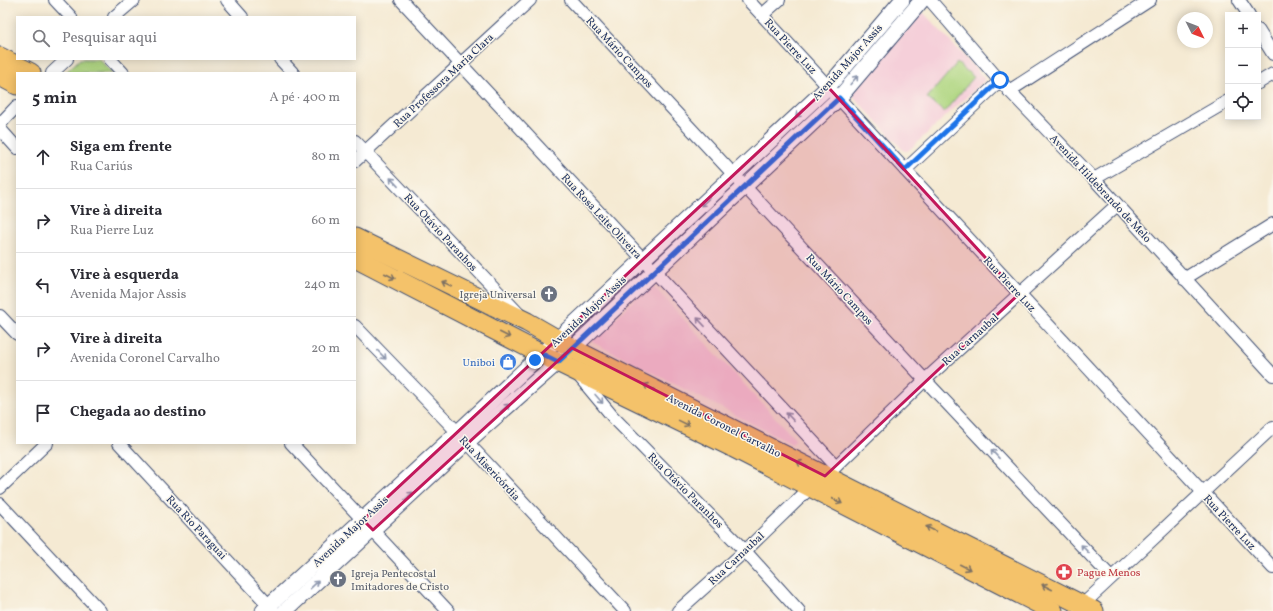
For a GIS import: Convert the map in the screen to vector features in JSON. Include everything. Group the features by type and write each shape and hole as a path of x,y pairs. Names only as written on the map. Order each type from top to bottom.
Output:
{"main road":[{"path":"0,57 29,72"},
{"path":"0,76 16,84"},
{"name":"Avenida Coronel Carvalho","path":"356,238 527,322 564,344 1084,609"},
{"name":"Avenida Coronel Carvalho","path":"356,259 557,362 728,445 824,476 1053,611"}],"street":[{"path":"55,0 70,16"},
{"path":"115,16 134,0"},
{"path":"227,0 241,16"},
{"name":"Rua Rosa Leite Oliveira","path":"401,0 654,272 824,476"},
{"name":"Rua Professora Maria Clara","path":"356,160 530,0"},
{"name":"Rua Mário Campos","path":"571,0 1111,577"},
{"name":"Rua Pierre Luz","path":"748,0 1273,568"},
{"path":"762,15 779,0"},
{"name":"Avenida Major Assis","path":"269,609 368,525 462,438 557,362 564,344 643,260 828,87 902,0"},
{"name":"Avenida Major Assis","path":"564,344 654,272 839,98 922,0"},
{"name":"Avenida Hildebrando de Melo","path":"930,0 1009,90 1094,179 1273,376"},
{"path":"1009,90 1150,0"},
{"path":"1240,0 1247,12"},
{"path":"1261,35 1273,54"},
{"path":"53,72 66,60"},
{"path":"111,60 122,72"},
{"path":"281,60 292,72"},
{"path":"1261,81 1273,74"},
{"path":"905,170 1000,80"},
{"path":"1094,179 1225,103"},
{"path":"0,124 16,107"},
{"path":"0,129 16,147"},
{"name":"Rua Otávio Paranhos","path":"356,142 527,322"},
{"name":"Rua Carnaubal","path":"678,611 745,551 926,380 1117,205"},
{"path":"1184,279 1273,224"},
{"path":"0,316 16,333"},
{"name":"Rua Misericórdia","path":"356,327 625,611"},
{"name":"Rua Otávio Paranhos","path":"557,362 745,551 799,611"},
{"path":"1084,609 1111,577 1273,427"},
{"path":"0,488 46,444"},
{"name":"Rua Rio Paraguai","path":"120,444 269,609"},
{"path":"292,444 448,611"},
{"path":"0,504 100,611"},
{"name":"Avenida Major Assis","path":"285,611 368,525"}],"highlighted area":[{"path":"828,87 1019,294 825,476 572,348 373,530 363,520"}],"shaded area":[{"path":"921,13 924,13 984,78 984,81 908,151 904,151 853,96 854,90"},
{"path":"651,284 796,440 792,444 592,342 593,339"}],"green space":[{"path":"79,60 100,60 111,72 66,72"},
{"path":"957,63 974,77 944,112 927,98"}],"place":[{"name":"Igreja Universal","path":"549,294"},
{"name":"Uniboi","path":"508,362"},
{"name":"Pague Menos","path":"1064,572"},
{"name":"Igreja Pentecostal Imitadores de Cristo","path":"338,579"}],"route":[{"path":"535,360 542,354 558,362 839,98 905,170 1000,80"}]}
